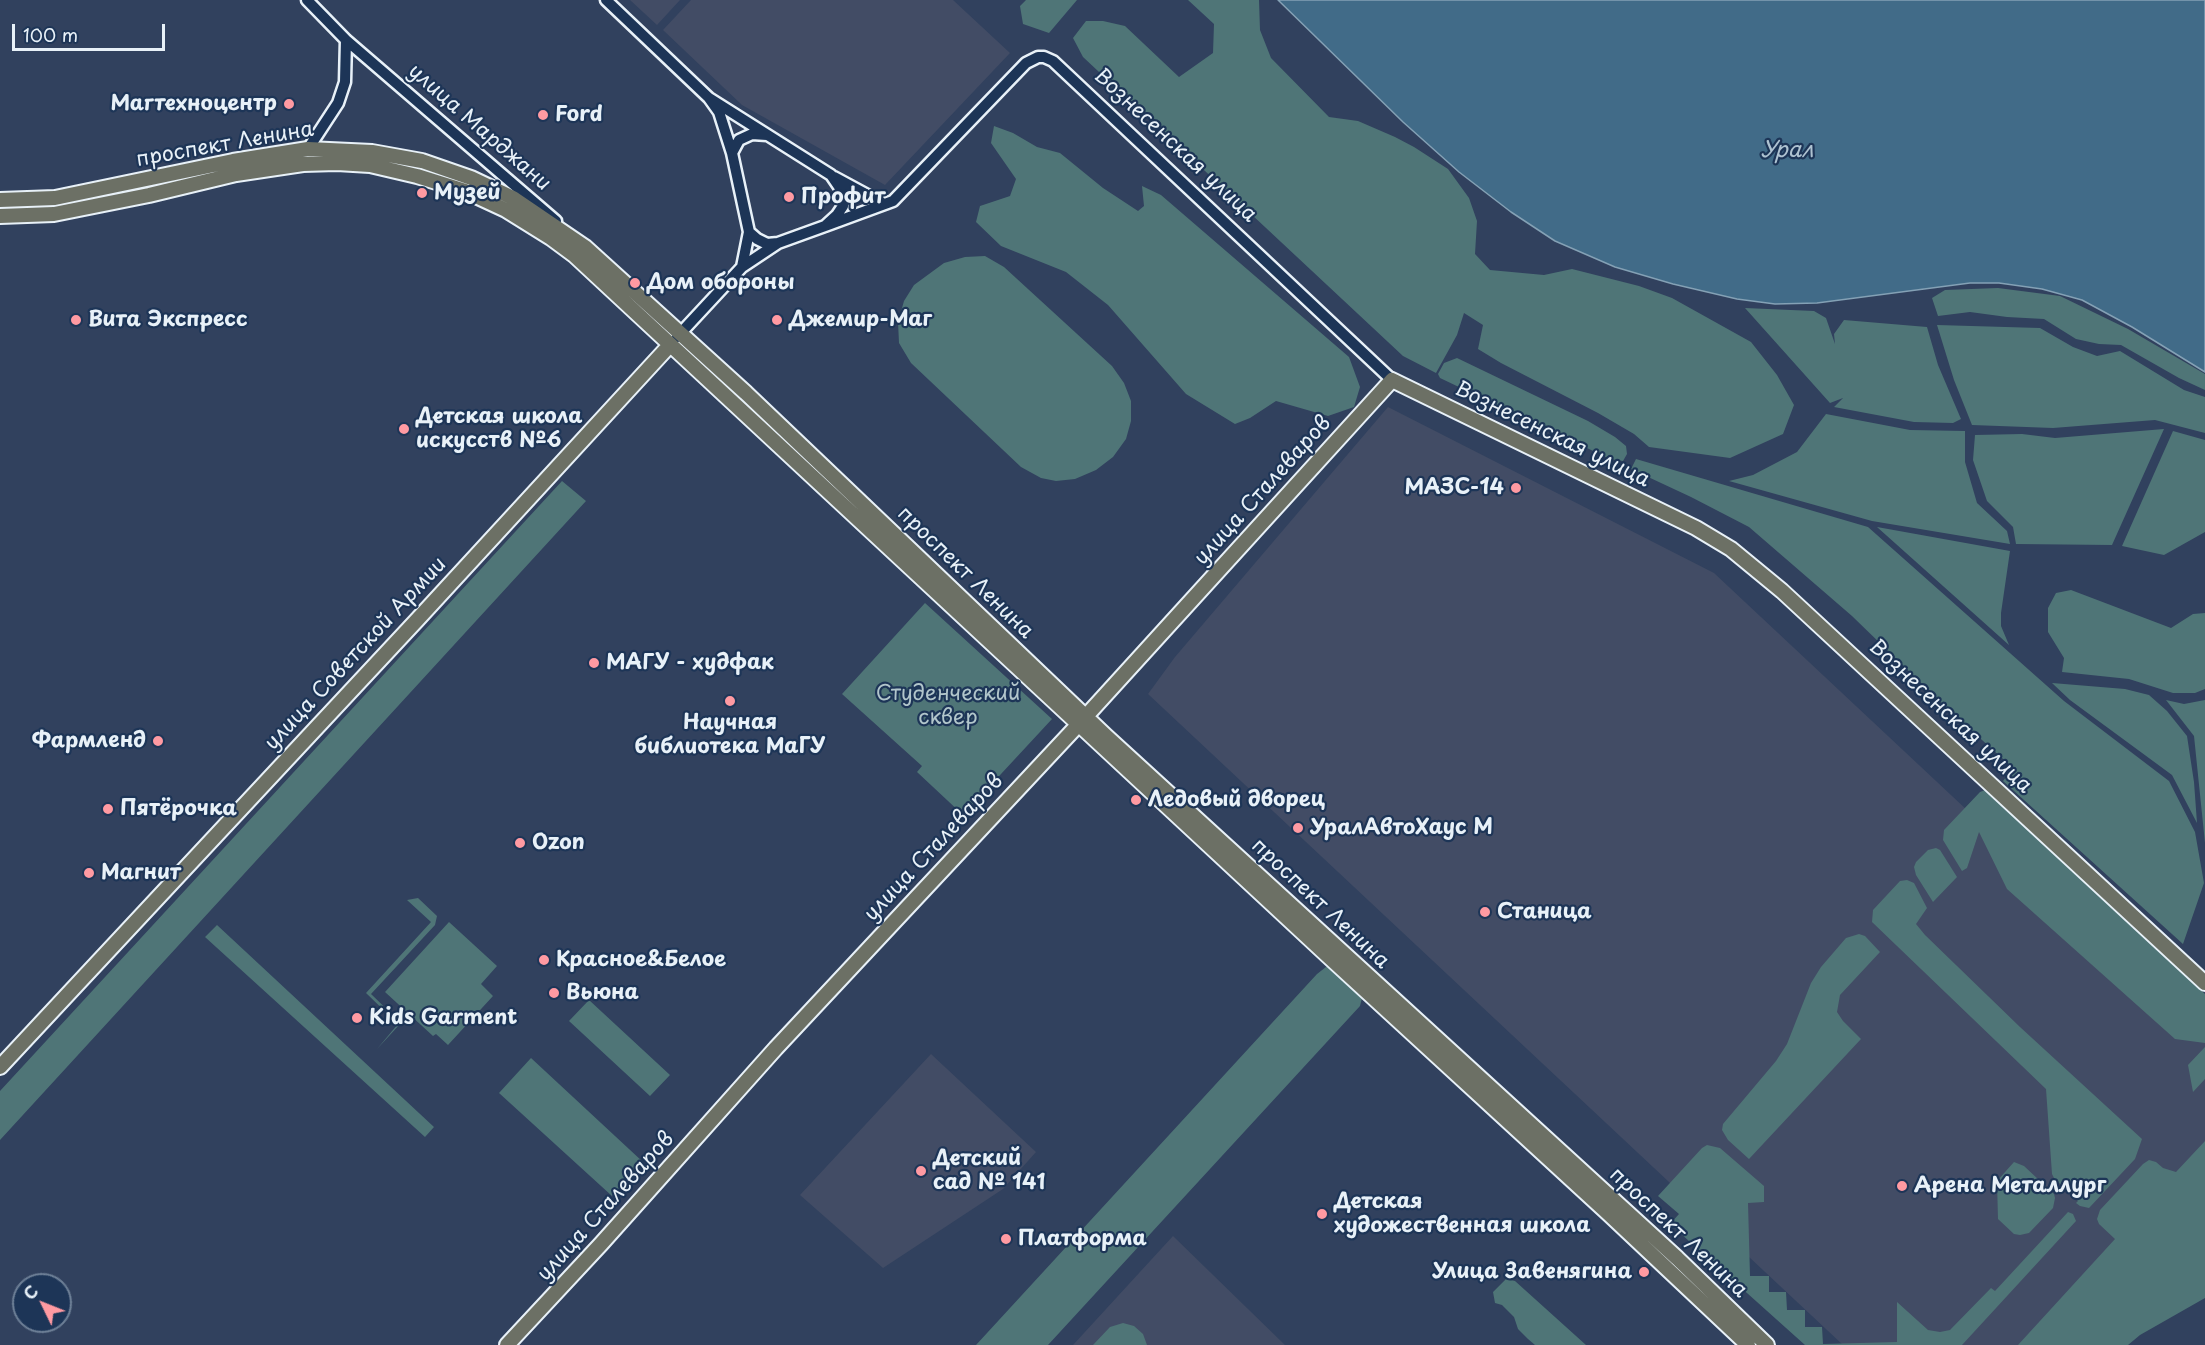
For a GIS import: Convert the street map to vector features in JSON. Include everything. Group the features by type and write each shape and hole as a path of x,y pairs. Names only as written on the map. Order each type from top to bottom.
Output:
{"main road":[{"name":"проспект Ленина","path":"0,200 55,198 233,161 308,149 372,152 422,160 456,172 513,198 585,247 681,334 1082,720 1748,1345"},
{"name":"проспект Ленина","path":"0,216 54,214 149,195 236,174 303,164 337,163 370,165 465,191 506,210 551,238 574,255 1082,720 1677,1258 1767,1345"},
{"name":"улица Советской Армии","path":"0,1067 670,345"},
{"name":"улица Сталеваров","path":"507,1345 601,1244 784,1039 1082,720 1392,380"},
{"name":"Вознесенская улица","path":"1392,380 1696,528 1731,549 1782,591 2205,983"}],"street":[{"name":"улица Марджани","path":"307,0 346,40 585,247"},
{"path":"606,0 709,98 719,112 732,153 749,232 742,267"},
{"path":"308,149 338,103 345,82 346,40"},
{"name":"Вознесенская улица","path":"889,203 1026,63 1038,57 1044,57 1053,61 1392,380"},
{"path":"709,98 831,175 889,203"},
{"path":"732,153 739,140 752,134 761,133 770,136"},
{"path":"825,226 843,206 844,194 831,175"},
{"path":"749,232 767,244 778,243 889,203"},
{"name":"улица Советской Армии","path":"670,345 742,267 778,243"}],"shaded area":[{"path":"630,0 680,0 657,25"},
{"path":"691,0 953,0 1010,53 885,185 742,105 663,30"},
{"path":"1388,407 1714,573 2205,1033 2205,1163 2049,1345 1843,1345 1148,694 1175,657"},
{"name":"Детский сад № 141","path":"931,1054 1036,1152 1003,1189 883,1268 800,1195"},
{"path":"1173,1236 1285,1345 1073,1345"}],"green space":[{"path":"1026,0 1077,0 1049,33 1023,24 1020,6"},
{"path":"1188,0 1259,0 1260,30 1271,58 1329,117 1358,121 1395,137 1448,169 1469,198 1477,221 1475,254 1490,270 1544,275 1572,269 1639,286 1672,298 1751,342 1777,375 1794,405 1783,434 1730,458 1649,447 1634,434 1598,413 1478,349 1483,325 1464,313 1457,335 1436,373 1403,356 1083,57 1073,38 1086,21 1103,21 1125,26 1179,77 1213,53 1214,24"},
{"path":"994,126 1013,133 1037,147 1060,153 1103,188 1138,211 1144,206 1142,186 1161,195 1349,357 1360,387 1354,407 1328,416 1276,401 1250,418 1235,424 1186,394 1108,305 1066,272 1001,246 976,222 980,206 1010,196 1016,179 991,143"},
{"path":"985,256 1004,267 1112,366 1124,383 1131,401 1131,421 1126,439 1113,457 1096,470 1075,479 1056,481 1041,478 1021,467 911,363 899,343 898,322 904,301 914,285 944,263 965,257"},
{"path":"1998,288 2060,296 2128,329 2205,374 2205,390 2121,345 2099,344 2076,339 2044,319 1970,312 1938,316 1932,298 1945,290"},
{"path":"1745,308 1814,311 1826,318 1835,344 1834,334 1844,320 1927,327 1938,365 1961,419 1953,423 1914,422 1834,407 1843,398 1830,403"},
{"path":"1937,325 2040,328 2073,347 2097,356 2120,351 2184,390 2205,397 2205,433 2155,420 2053,428 1972,425 1954,380"},
{"path":"1457,358 1588,421 1615,437 1626,446 1627,454 1623,461 1610,459 1440,378 1438,374 1444,363"},
{"path":"1826,414 1910,430 1965,431 1965,462 1977,503 2007,531 2010,544 1872,521 1729,481 1753,475 1797,452"},
{"path":"2164,429 2112,545 2016,544 2013,527 1987,501 1973,460 1975,435 2022,434 2055,438"},
{"path":"2173,431 2205,440 2205,532 2164,555 2122,546"},
{"path":"1636,459 1868,527 2064,701 2169,781 2195,832 2204,883 2183,944 2003,781 2013,768 1951,712 1852,616 1749,527 1631,469"},
{"path":"562,481 586,501 0,1140 0,1091"},
{"path":"1877,527 2010,551 2001,613 2001,626 2009,645"},
{"path":"2071,590 2171,628 2193,614 2205,613 2205,689 2195,693 2173,693 2129,679 2062,672 2064,658 2048,632 2048,608 2056,593"},
{"name":"Студенческий сквер","path":"925,603 1052,719 963,815 917,772 922,766 842,694"},
{"path":"2052,683 2125,689 2149,695 2167,711 2187,736 2197,823 2172,775 2070,700"},
{"path":"2166,700 2184,704 2205,700 2205,843 2194,736"},
{"path":"1990,790 2205,994 2205,1043 2175,1039 2007,889 1979,832 1967,868 1962,871 1943,840 1944,830 1980,792"},
{"path":"1936,848 1940,850 1957,877 1933,902 1916,875 1914,867 1928,850"},
{"path":"1907,880 1914,883 1927,908 1916,924 1925,935 2020,1027 2142,1139 2135,1159 2089,1208 2076,1203 2078,1201 2052,1174 2046,1089 1872,922 1873,910 1900,881"},
{"path":"418,898 437,916 435,925 371,994 401,1023 377,1049 398,1024 366,993 431,922 407,900"},
{"path":"449,922 497,966 481,984 493,996 448,1045 436,1034 433,1036 385,992"},
{"path":"217,925 434,1127 425,1137 205,937"},
{"path":"1859,934 1865,936 1880,952 1840,995 1837,1012 1861,1039 1749,1159 1728,1140 1722,1130 1723,1124 1776,1061 1787,1044 1811,983 1821,967 1846,938"},
{"path":"1326,967 1330,967 1359,994 1362,998 1360,1006 1048,1345 976,1345 1317,974"},
{"path":"589,1000 670,1075 650,1096 569,1021"},
{"path":"2205,1047 2205,1079 2193,1092 2188,1065"},
{"path":"531,1058 643,1162 612,1196 499,1093"},
{"path":"2205,1141 2205,1298 2140,1335 2128,1345 2018,1345 2115,1239 2099,1224 2097,1219 2100,1210 2149,1160 2176,1172"},
{"path":"1707,1145 1720,1148 1764,1186 1764,1202 1748,1203 1750,1276 1769,1276 1769,1292 1786,1292 1787,1310 1805,1310 1805,1327 1822,1327 1823,1344 1897,1342 1897,1302 1928,1330 1940,1332 1950,1330 1991,1288 1995,1291 2068,1212 2073,1214 2076,1221 1962,1345 1805,1345 1670,1224 1679,1214 1658,1196"},
{"path":"2014,1162 2024,1166 2054,1194 2055,1198 2053,1208 2029,1233 2020,1235 2014,1234 1998,1219 1997,1181"},
{"path":"1506,1279 1515,1281 1586,1345 1535,1345 1518,1329 1514,1317 1502,1305 1495,1303 1493,1292"},
{"path":"1123,1323 1134,1326 1143,1334 1147,1345 1093,1345 1110,1327"}],"water":[{"name":"Урал","path":"1278,0 2205,0 2205,372 2132,327 2082,300 2042,289 1999,283 1970,283 1817,303 1775,304 1737,299 1615,267 1555,241 1511,212 1459,172 1403,122"}],"place":[{"name":"Магтехноцентр","path":"289,104"},
{"name":"Ford","path":"543,115"},
{"name":"Музей","path":"422,193"},
{"name":"Профит","path":"789,197"},
{"name":"Дом обороны","path":"635,283"},
{"name":"Вита Экспресс","path":"76,320"},
{"name":"Джемир-Маг","path":"777,320"},
{"name":"Детская школа искусств №6","path":"404,429"},
{"name":"МАЗС-14","path":"1516,488"},
{"name":"МАГУ - худфак","path":"594,663"},
{"name":"Научная библиотека МаГУ","path":"730,701"},
{"name":"Фармленд","path":"158,741"},
{"name":"Ледовый дворец","path":"1136,800"},
{"name":"Пятёрочка","path":"108,809"},
{"name":"УралАвтоХаус М","path":"1298,828"},
{"name":"Ozon","path":"520,843"},
{"name":"Магнит","path":"89,873"},
{"name":"Станица","path":"1485,912"},
{"name":"Красное&Белое","path":"544,960"},
{"name":"Вьюна","path":"554,993"},
{"name":"Kids Garment","path":"357,1018"},
{"name":"Детский сад № 141","path":"921,1171"},
{"name":"Арена Металлург","path":"1902,1186"},
{"name":"Детская художественная школа","path":"1322,1214"},
{"name":"Платформа","path":"1006,1239"},
{"name":"Улица Завенягина","path":"1644,1272"}]}
